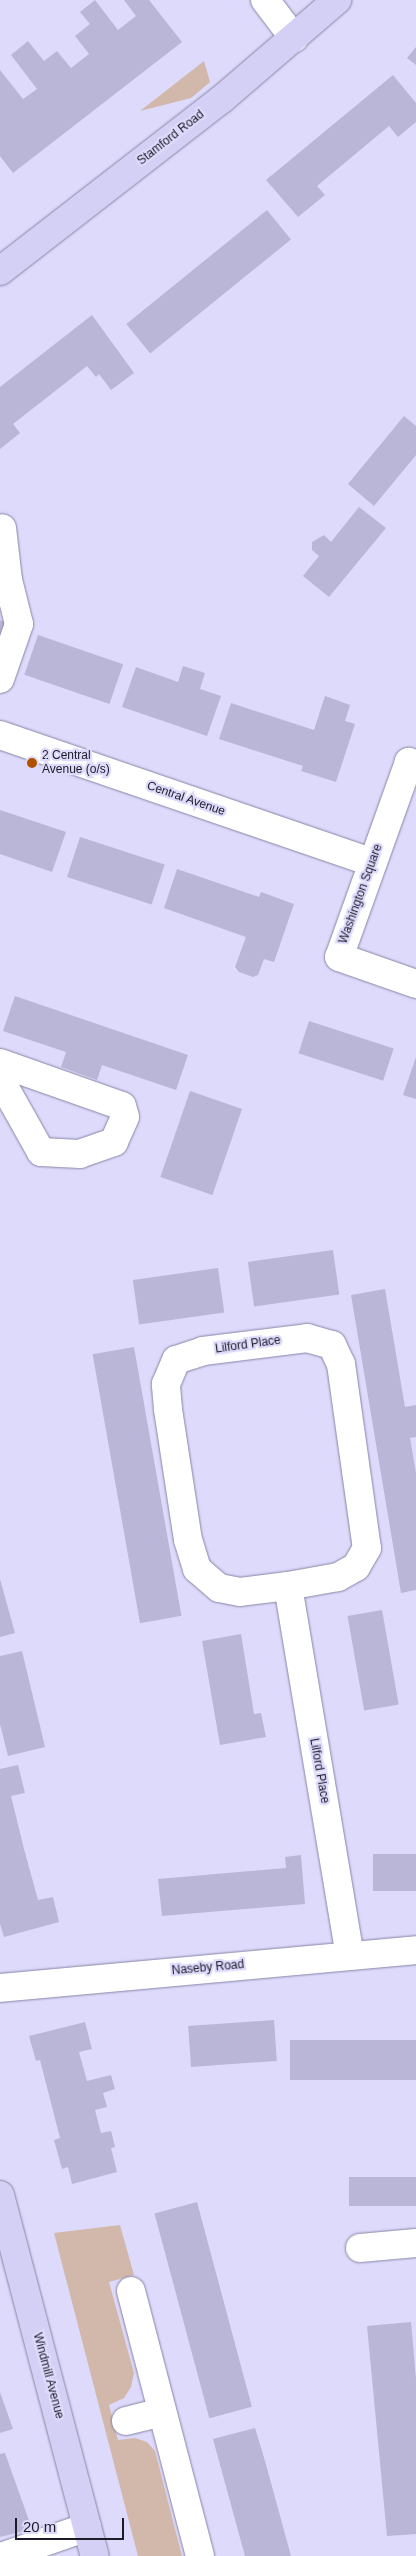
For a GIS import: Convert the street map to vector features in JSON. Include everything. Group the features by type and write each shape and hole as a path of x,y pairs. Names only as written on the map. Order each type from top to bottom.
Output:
{"main road":[{"name":"Stamford Road","path":"0,271 222,99 337,0"},
{"name":"Windmill Avenue","path":"0,2195 95,2556"}],"street":[{"path":"265,0 294,38"},
{"path":"0,679 18,624 8,580 2,528"},
{"name":"Central Avenue","path":"0,735 373,863"},
{"name":"Washington Square","path":"416,765 409,762 339,957 416,984"},
{"path":"0,1063 122,1106 125,1117 114,1142 80,1154 41,1152 0,1079"},
{"name":"Lilford Place","path":"306,1338 332,1345 341,1364 367,1548 356,1567 338,1577 288,1586 240,1592 219,1588 196,1569 188,1540 168,1409 166,1384 176,1360 203,1351 283,1340 306,1338"},
{"name":"Lilford Place","path":"288,1586 350,1956"},
{"name":"Naseby Road","path":"0,1988 416,1950"},
{"path":"360,2248 416,2243"},
{"path":"131,2292 200,2556"},
{"path":"126,2421 162,2412"},
{"path":"4,2556 87,2527"}],"shaded area":[{"path":"204,61 210,82 191,98 140,111"},
{"path":"120,2225 134,2275 109,2282 134,2373 131,2387 124,2398 109,2405 118,2440 135,2438 147,2442 155,2451 182,2556 138,2556 54,2233"}],"building":[{"path":"95,0 118,30 136,16 124,0 149,0 182,42 13,173 0,156 0,70 23,99 37,89 11,55 28,41 44,61 57,51 71,68 89,54 75,36 90,24 80,12"},
{"path":"416,47 416,65 407,58"},
{"path":"393,75 416,103 416,122 398,137 389,126 317,186 325,195 298,217 266,180"},
{"path":"267,210 291,240 150,353 126,324"},
{"path":"92,315 134,373 111,390 99,374 96,377 87,366 13,424 20,433 0,449 0,387"},
{"path":"404,416 416,426 416,455 374,506 348,484"},
{"path":"359,507 386,528 329,597 303,576 319,556 312,550 312,542 324,535 331,542"},
{"path":"0,620 7,623 0,660"},
{"path":"38,635 123,664 109,704 24,675"},
{"path":"183,666 205,673 200,689 221,696 207,736 122,707 136,667 178,682"},
{"path":"325,696 350,705 345,721 355,724 336,782 301,771 303,766 219,739 231,703 314,730"},
{"path":"0,810 66,832 52,872 0,854"},
{"path":"80,837 165,865 152,904 67,877"},
{"path":"177,869 259,897 261,892 294,904 274,962 264,959 258,975 253,977 239,972 235,967 246,937 164,908"},
{"path":"15,996 188,1055 176,1090 102,1065 97,1080 61,1067 66,1052 3,1031"},
{"path":"309,1021 394,1049 383,1081 298,1053"},
{"path":"416,1057 416,1099 403,1095"},
{"path":"190,1091 242,1109 212,1195 160,1177"},
{"path":"333,1250 339,1295 254,1307 248,1262"},
{"path":"218,1268 224,1313 139,1325 133,1280"},
{"path":"385,1289 405,1407 416,1405 416,1437 410,1438 416,1473 416,1590 401,1593 351,1295"},
{"path":"134,1347 181,1616 140,1623 93,1354"},
{"path":"0,1579 15,1633 0,1637"},
{"path":"382,1610 399,1705 364,1711 348,1616"},
{"path":"241,1634 254,1714 261,1713 266,1737 220,1745 202,1641"},
{"path":"22,1651 45,1747 8,1756 0,1724 0,1656"},
{"path":"18,1765 25,1793 11,1796 24,1849 38,1900 53,1897 59,1922 4,1937 0,1924 0,1769"},
{"path":"373,1854 416,1854 416,1891 373,1891"},
{"path":"301,1855 305,1904 162,1916 158,1879 286,1868 285,1857"},
{"path":"274,2020 277,2061 191,2067 188,2026"},
{"path":"85,2022 92,2049 79,2052 87,2081 111,2075 115,2089 103,2093 107,2107 95,2110 101,2133 111,2131 115,2147 111,2148 117,2172 72,2184 68,2167 62,2169 54,2140 60,2138 40,2060 36,2061 29,2036"},
{"path":"290,2040 416,2040 416,2080 290,2080"},
{"path":"349,2177 416,2177 416,2206 349,2206"},
{"path":"197,2202 252,2407 209,2418 154,2213"},
{"path":"411,2322 416,2379 416,2534 387,2536 367,2326"},
{"path":"0,2392 13,2429 0,2433"},
{"path":"255,2428 291,2556 245,2556 213,2439"},
{"path":"5,2453 32,2529 0,2537 0,2454"}],"place":[{"name":"2 Central Avenue (o/s)","path":"32,763"}]}
